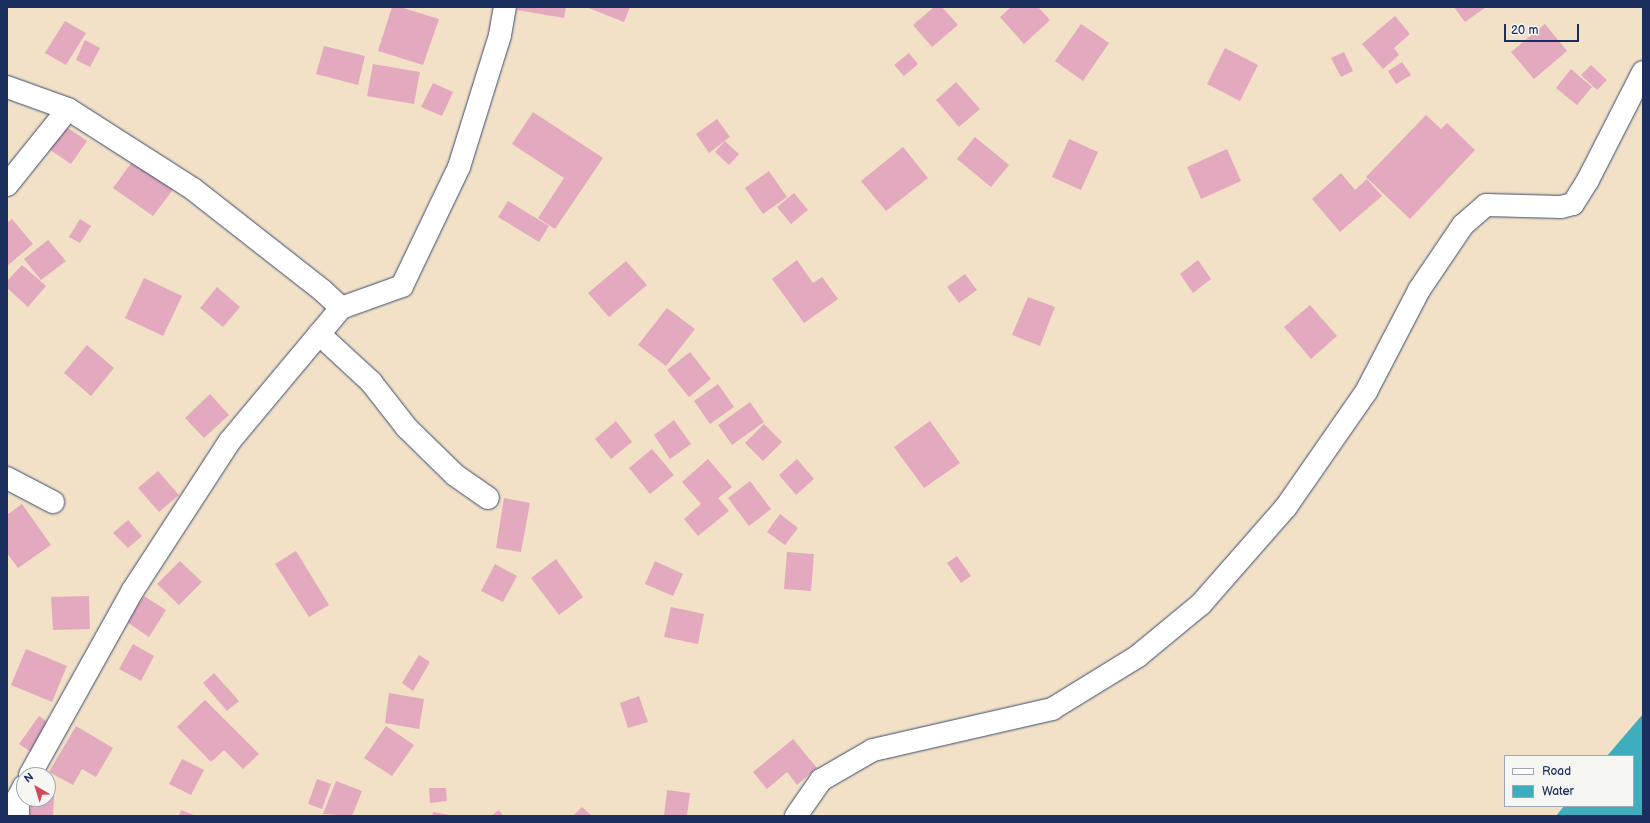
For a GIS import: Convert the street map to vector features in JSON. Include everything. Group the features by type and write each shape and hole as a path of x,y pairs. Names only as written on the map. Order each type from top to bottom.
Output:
{"street":[{"path":"34,767 133,590 225,448 341,308 402,286 459,167 500,35 505,7"},
{"path":"796,816 821,780 873,750 1052,710 1138,656 1201,604 1286,507 1366,392 1419,290 1463,224 1486,205 1561,207 1573,204 1588,180 1643,72"},
{"path":"7,87 68,109 193,189 322,290 341,308"},
{"path":"7,185 68,109"},
{"path":"319,334 371,382 407,428 455,475 488,498"},
{"path":"7,478 53,502"}],"water":[{"path":"1643,714 1643,816 1556,816 1563,807 1634,807 1634,755 1608,755"}],"building":[{"path":"392,7 400,7 439,19 423,65 378,51"},
{"path":"518,7 566,7 564,18 517,10"},
{"path":"586,7 630,7 624,22"},
{"path":"934,7 942,7 958,25 932,47 913,25"},
{"path":"1011,7 1038,7 1050,20 1024,44 1000,17"},
{"path":"1454,7 1486,7 1465,22"},
{"path":"1395,16 1410,34 1394,48 1399,55 1383,69 1362,44"},
{"path":"65,21 86,33 66,65 45,53"},
{"path":"1081,24 1109,43 1083,81 1055,61"},
{"path":"1545,24 1567,51 1534,79 1511,52"},
{"path":"85,40 100,48 90,67 76,60"},
{"path":"324,46 365,56 358,85 316,74"},
{"path":"1225,48 1258,65 1240,101 1207,84"},
{"path":"1344,52 1353,71 1341,77 1331,58"},
{"path":"909,53 918,64 904,76 894,65"},
{"path":"1402,62 1411,75 1396,84 1388,71"},
{"path":"373,64 420,72 414,104 367,96"},
{"path":"1591,65 1607,80 1597,90 1581,75"},
{"path":"1571,69 1592,87 1577,105 1556,88"},
{"path":"956,82 980,109 959,127 936,100"},
{"path":"433,83 453,92 442,116 421,107"},
{"path":"533,112 603,158 555,229 538,218 564,178 512,144"},
{"path":"1426,115 1441,129 1447,123 1475,150 1410,219 1366,177"},
{"path":"717,119 730,137 709,153 696,134"},
{"path":"65,126 87,141 71,164 49,149"},
{"path":"975,137 1009,165 991,187 957,159"},
{"path":"1069,139 1098,152 1081,190 1052,177"},
{"path":"725,141 739,154 729,165 715,152"},
{"path":"903,147 928,178 886,211 861,181"},
{"path":"1227,149 1241,181 1201,199 1187,167"},
{"path":"135,158 175,187 153,216 113,188"},
{"path":"769,171 787,197 763,214 745,188"},
{"path":"1341,173 1355,190 1367,179 1382,196 1340,232 1312,199"},
{"path":"794,193 808,210 791,224 777,207"},
{"path":"508,201 549,226 539,242 498,217"},
{"path":"12,219 33,244 7,266 7,223"},
{"path":"80,219 91,226 80,243 69,237"},
{"path":"48,240 66,261 41,280 24,259"},
{"path":"797,260 813,283 822,277 838,299 804,323 772,279"},
{"path":"1198,260 1211,279 1193,293 1180,274"},
{"path":"626,261 647,285 609,317 588,293"},
{"path":"22,265 46,286 28,307 7,288 7,281"},
{"path":"965,274 977,290 959,303 947,287"},
{"path":"144,278 182,296 163,336 125,318"},
{"path":"217,287 240,307 223,327 200,308"},
{"path":"1028,297 1055,307 1040,346 1012,335"},
{"path":"1310,305 1337,336 1311,359 1284,327"},
{"path":"667,308 695,329 666,366 638,345"},
{"path":"87,345 114,368 91,396 64,373"},
{"path":"690,352 711,379 689,397 667,370"},
{"path":"718,384 734,407 710,424 694,401"},
{"path":"210,394 229,415 204,438 185,418"},
{"path":"750,402 764,422 732,445 718,425"},
{"path":"674,420 691,444 670,459 654,435"},
{"path":"616,421 632,442 611,459 595,439"},
{"path":"930,421 960,463 924,488 894,447"},
{"path":"764,424 782,442 763,461 745,443"},
{"path":"652,449 674,475 650,494 629,468"},
{"path":"708,459 732,487 718,498 729,511 698,536 684,519 701,504 682,482"},
{"path":"797,459 814,479 796,495 779,475"},
{"path":"158,471 179,495 159,512 138,488"},
{"path":"750,481 771,509 749,526 728,498"},
{"path":"504,498 530,503 521,552 496,548"},
{"path":"22,504 51,545 18,568 7,553 7,515"},
{"path":"780,514 798,528 785,545 767,532"},
{"path":"128,520 142,536 128,548 113,533"},
{"path":"296,551 329,605 309,617 275,564"},
{"path":"787,552 814,554 811,591 784,589"},
{"path":"957,556 971,576 961,583 947,563"},
{"path":"556,559 583,597 559,615 531,578"},
{"path":"180,561 202,582 179,605 157,584"},
{"path":"655,561 683,574 673,596 645,584"},
{"path":"495,564 517,576 503,602 481,591"},
{"path":"89,596 90,629 53,630 51,597"},
{"path":"144,596 166,610 149,637 127,622"},
{"path":"671,607 704,614 698,644 664,637"},
{"path":"133,644 154,656 141,681 119,669"},
{"path":"26,649 67,666 52,702 11,685"},
{"path":"419,655 430,662 413,691 402,683"},
{"path":"214,673 239,701 227,711 203,683"},
{"path":"389,693 424,699 419,729 385,723"},
{"path":"639,696 648,722 628,728 620,703"},
{"path":"205,700 259,754 243,769 224,750 211,762 177,727"},
{"path":"39,716 50,724 31,752 19,744"},
{"path":"76,726 113,748 96,777 82,769 73,785 56,776 56,767 52,767"},
{"path":"386,726 414,745 392,776 364,758"},
{"path":"793,739 817,768 797,785 787,772 767,789 753,772"},
{"path":"182,759 204,770 191,795 169,784"},
{"path":"317,779 331,784 322,809 308,804"},
{"path":"336,781 362,791 352,816 323,814"},
{"path":"429,788 446,788 447,801 430,803"},
{"path":"667,790 690,793 687,816 664,816"},
{"path":"31,807 53,807 53,816 30,816"},
{"path":"582,807 592,816 573,816"},
{"path":"181,810 196,816 179,816"},
{"path":"499,810 503,816 491,816"},
{"path":"433,812 450,815 450,816 432,816"}]}
